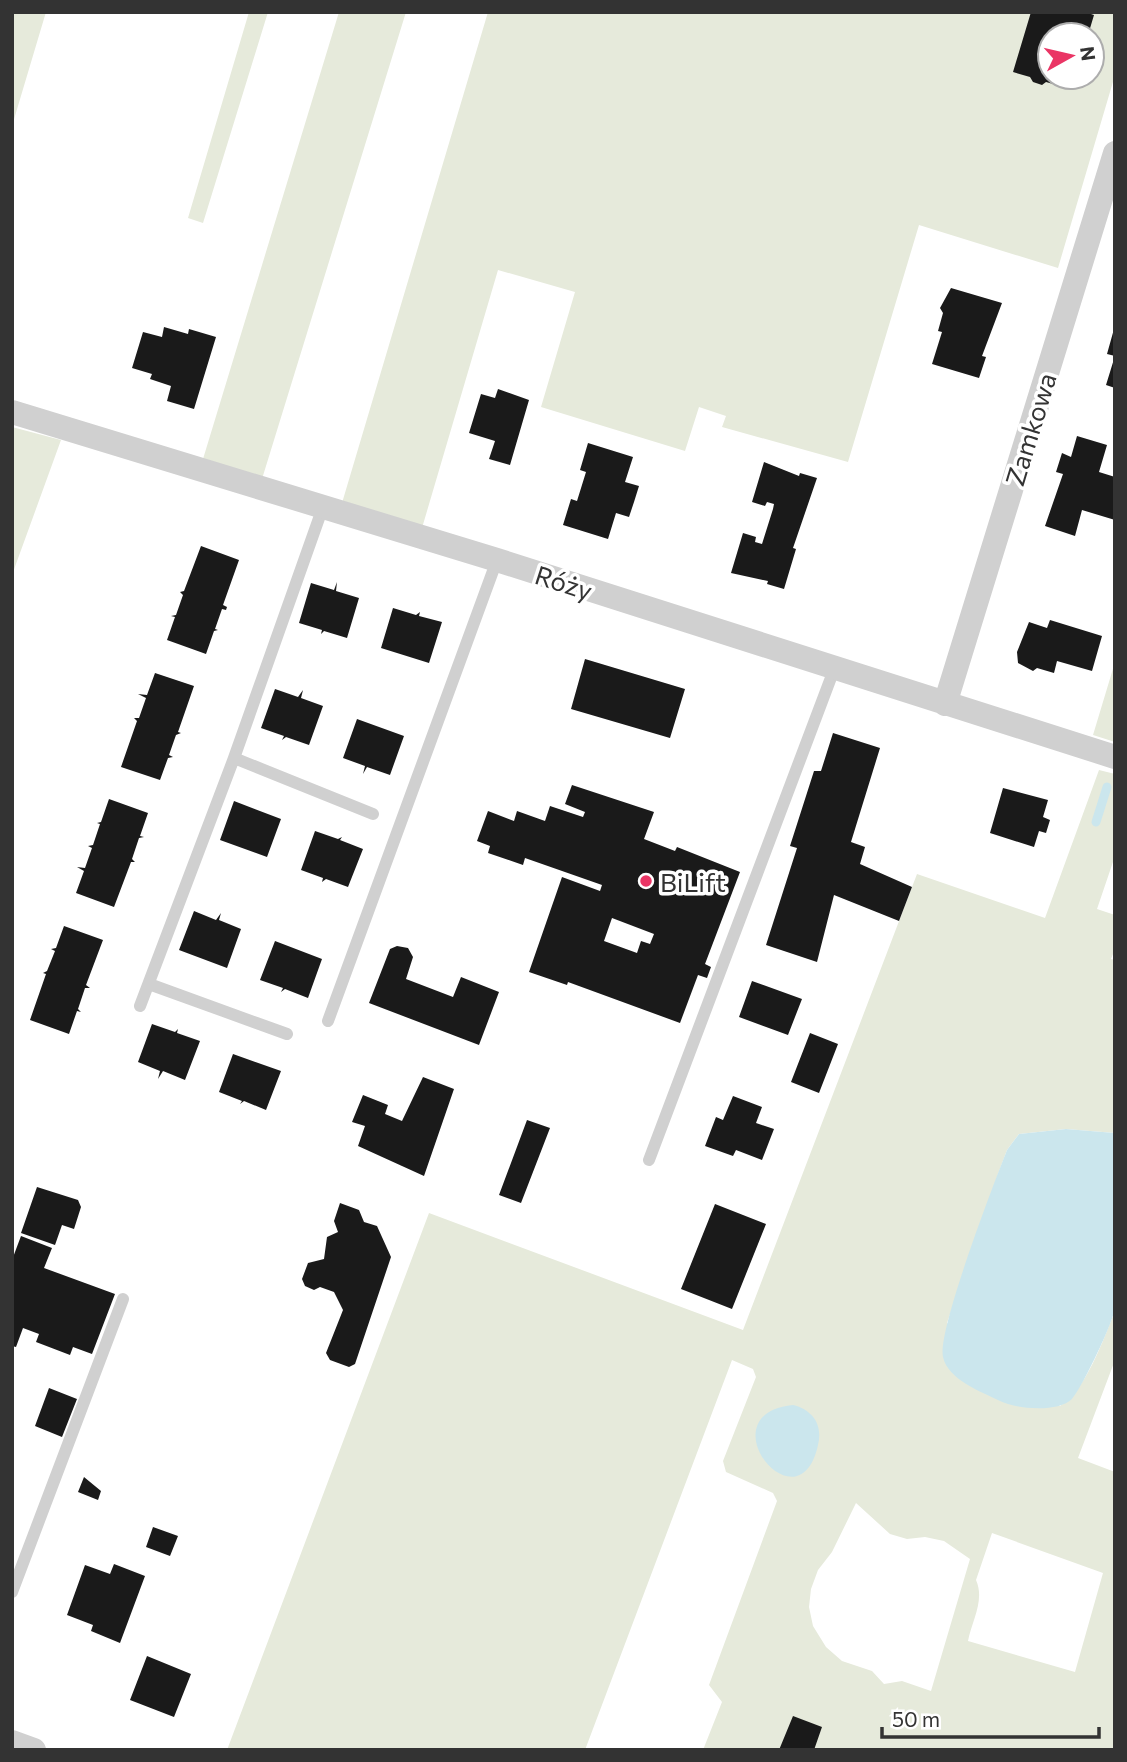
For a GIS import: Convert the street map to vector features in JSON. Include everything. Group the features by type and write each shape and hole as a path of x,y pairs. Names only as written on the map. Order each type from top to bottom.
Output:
{"street":[{"name":"Zamkowa","path":"945,704 1115,153"},
{"name":"Róży","path":"12,412 497,559 1115,757"},
{"path":"12,1742 34,1750"}],"lane":[{"path":"140,1006 234,758 323,507"},
{"path":"328,1021 497,559"},
{"path":"649,1160 835,667"},
{"path":"234,758 373,814"},
{"path":"149,984 287,1034"},
{"path":"12,1592 123,1299"}],"shaded area":[{"path":"12,12 46,12 12,126"},
{"path":"249,12 268,12 203,223 188,218"},
{"path":"339,12 406,12 262,479 203,459"},
{"path":"488,12 1115,12 1115,75 1058,268 919,225 848,462 722,427 726,416 699,407 685,451 541,407 575,292 498,270 422,528 342,503"},
{"path":"12,427 61,440 12,575"},
{"path":"1115,662 1115,742 1093,735"},
{"path":"1099,770 1115,774 1115,856 1097,909 1115,915 1115,949 1111,959 1115,960 1115,1133 1066,1129 1019,1134 1007,1150 947,1323 1060,1406 1086,1377 1115,1311 1115,1360 1078,1458 1115,1472 1115,1750 703,1750 722,1702 709,1685 777,1501 773,1493 726,1472 723,1461 756,1377 753,1369 732,1360 585,1750 227,1750 429,1213 743,1330 917,874 1045,918","holes":["856,1503 890,1534 907,1539 925,1537 944,1541 970,1559 931,1691 902,1681 884,1684 872,1671 842,1661 826,1647 813,1626 809,1607 811,1589 818,1570 832,1552","992,1533 1103,1573 1075,1672 968,1641 978,1603 976,1580"]}],"water":[{"path":"1066,1129 1115,1133 1115,1308 1096,1355 1072,1399 1047,1408 1016,1406 984,1394 958,1379 946,1365 943,1342 968,1256 1007,1150 1019,1134"},
{"path":"793,1405 815,1419 819,1431 818,1445 808,1469 794,1477 778,1473 765,1461 757,1445 757,1427 768,1413"}],"building":[{"path":"1031,12 1085,12 1094,15 1092,21 1036,21 1036,83 1030,77 1013,72"},
{"path":"951,288 1002,303 982,356 986,357 979,378 932,364 942,332 938,331 943,313 940,308"},
{"path":"164,327 188,334 189,329 216,337 194,409 167,401 171,386 150,379 152,374 132,368 143,332 162,337"},
{"path":"1115,329 1115,356 1107,354"},
{"path":"1115,359 1115,388 1106,385"},
{"path":"498,389 529,400 510,465 489,459 495,441 469,433 481,394 495,398"},
{"path":"1077,436 1107,445 1099,472 1115,477 1115,520 1082,510 1075,536 1045,526 1063,474 1056,472 1062,453 1071,457"},
{"path":"588,443 633,457 625,482 639,486 629,517 616,513 608,539 563,525 571,499 577,501 586,472 580,470"},
{"path":"764,462 799,476 800,473 817,478 793,548 796,549 784,589 767,584 768,581 731,573 743,533 756,537 755,542 762,544 773,509 774,504 767,502 765,506 752,502"},
{"path":"201,546 239,560 223,605 227,607 226,610 222,609 215,629 218,630 214,631 206,654 167,640 175,617 171,616 176,615 183,595 180,592 184,591"},
{"path":"337,582 336,591 359,598 347,638 324,631 321,634 322,630 299,623 311,583 334,590"},
{"path":"393,608 416,615 420,612 419,616 442,622 429,663 381,648"},
{"path":"1050,620 1102,636 1092,671 1057,661 1054,673 1037,668 1033,671 1018,663 1017,652 1029,622 1047,628"},
{"path":"585,659 685,689 670,738 571,709"},
{"path":"155,673 194,686 178,732 181,733 176,735 169,755 173,757 168,758 160,780 121,767 137,721 134,718 139,718 146,698 138,694 147,695"},
{"path":"275,689 298,697 303,690 301,698 323,706 309,745 286,737 282,740 284,736 261,728"},
{"path":"357,719 404,736 390,775 367,767 363,774 365,766 343,758"},
{"path":"833,733 880,748 851,842 865,847 860,864 912,887 899,921 834,895 817,962 766,945 797,848 790,846 814,771 821,771"},
{"path":"572,785 654,812 644,839 675,851 677,847 740,872 705,964 711,967 707,978 698,975 680,1023 568,982 567,985 529,972 562,877 600,891 602,885 525,858 523,865 488,853 490,846 477,841 488,811 514,821 517,811 545,821 550,806 583,817 585,812 565,804","holes":["612,918 654,934 650,944 641,941 637,953 604,941"]},
{"path":"1003,788 1048,800 1043,817 1050,820 1046,833 1039,831 1034,847 990,833"},
{"path":"109,799 148,813 140,836 144,837 139,838 132,859 135,862 131,862 114,907 76,893 84,871 77,867 85,868 92,848 88,846 93,845 100,824 97,823 101,822"},
{"path":"234,801 281,819 267,857 220,840"},
{"path":"315,831 338,839 342,837 340,840 363,849 348,887 326,879 322,882 323,878 301,870"},
{"path":"194,911 216,920 221,913 219,920 241,929 227,968 179,950"},
{"path":"64,926 103,940 86,985 90,988 85,988 78,1009 81,1012 77,1011 69,1034 30,1020 46,974 43,973 47,971 55,951 51,949 56,948"},
{"path":"275,941 322,959 308,998 285,989 281,992 283,988 260,980"},
{"path":"397,946 408,948 413,957 406,979 453,997 461,977 499,992 479,1045 369,1003 390,949"},
{"path":"752,981 802,999 788,1035 739,1017"},
{"path":"152,1024 175,1032 178,1029 177,1033 200,1041 185,1080 163,1071 158,1079 160,1071 138,1062"},
{"path":"810,1033 838,1044 819,1093 791,1082"},
{"path":"233,1054 281,1071 266,1110 244,1101 240,1104 242,1101 219,1092"},
{"path":"423,1077 454,1089 424,1176 358,1146 365,1126 352,1122 363,1095 388,1105 385,1114 402,1121"},
{"path":"733,1096 762,1107 756,1123 774,1129 762,1160 736,1150 733,1156 705,1146 716,1117 723,1120"},
{"path":"527,1120 550,1128 521,1203 499,1195"},
{"path":"37,1187 78,1200 81,1207 74,1229 62,1225 55,1245 21,1233"},
{"path":"340,1203 359,1210 364,1222 377,1226 391,1257 355,1364 349,1367 330,1360 326,1353 343,1310 334,1292 320,1287 314,1290 305,1286 302,1279 308,1263 324,1259 327,1237 338,1232 334,1221"},
{"path":"715,1204 766,1224 732,1309 681,1289"},
{"path":"21,1236 52,1248 44,1268 115,1294 92,1354 73,1347 70,1355 36,1342 39,1334 23,1328 16,1347 12,1346 12,1260"},
{"path":"49,1388 77,1399 62,1437 35,1426"},
{"path":"84,1477 101,1491 98,1500 78,1492"},
{"path":"153,1527 178,1536 170,1556 146,1547"},
{"path":"114,1564 145,1576 120,1643 91,1631 93,1625 67,1615 85,1565 110,1574"},
{"path":"147,1656 191,1674 174,1717 130,1700"},
{"path":"793,1716 822,1727 814,1750 779,1750"}],"waterway":[{"path":"1096,822 1107,787"}],"place":[{"name":"BiLift","path":"646,881"}]}
